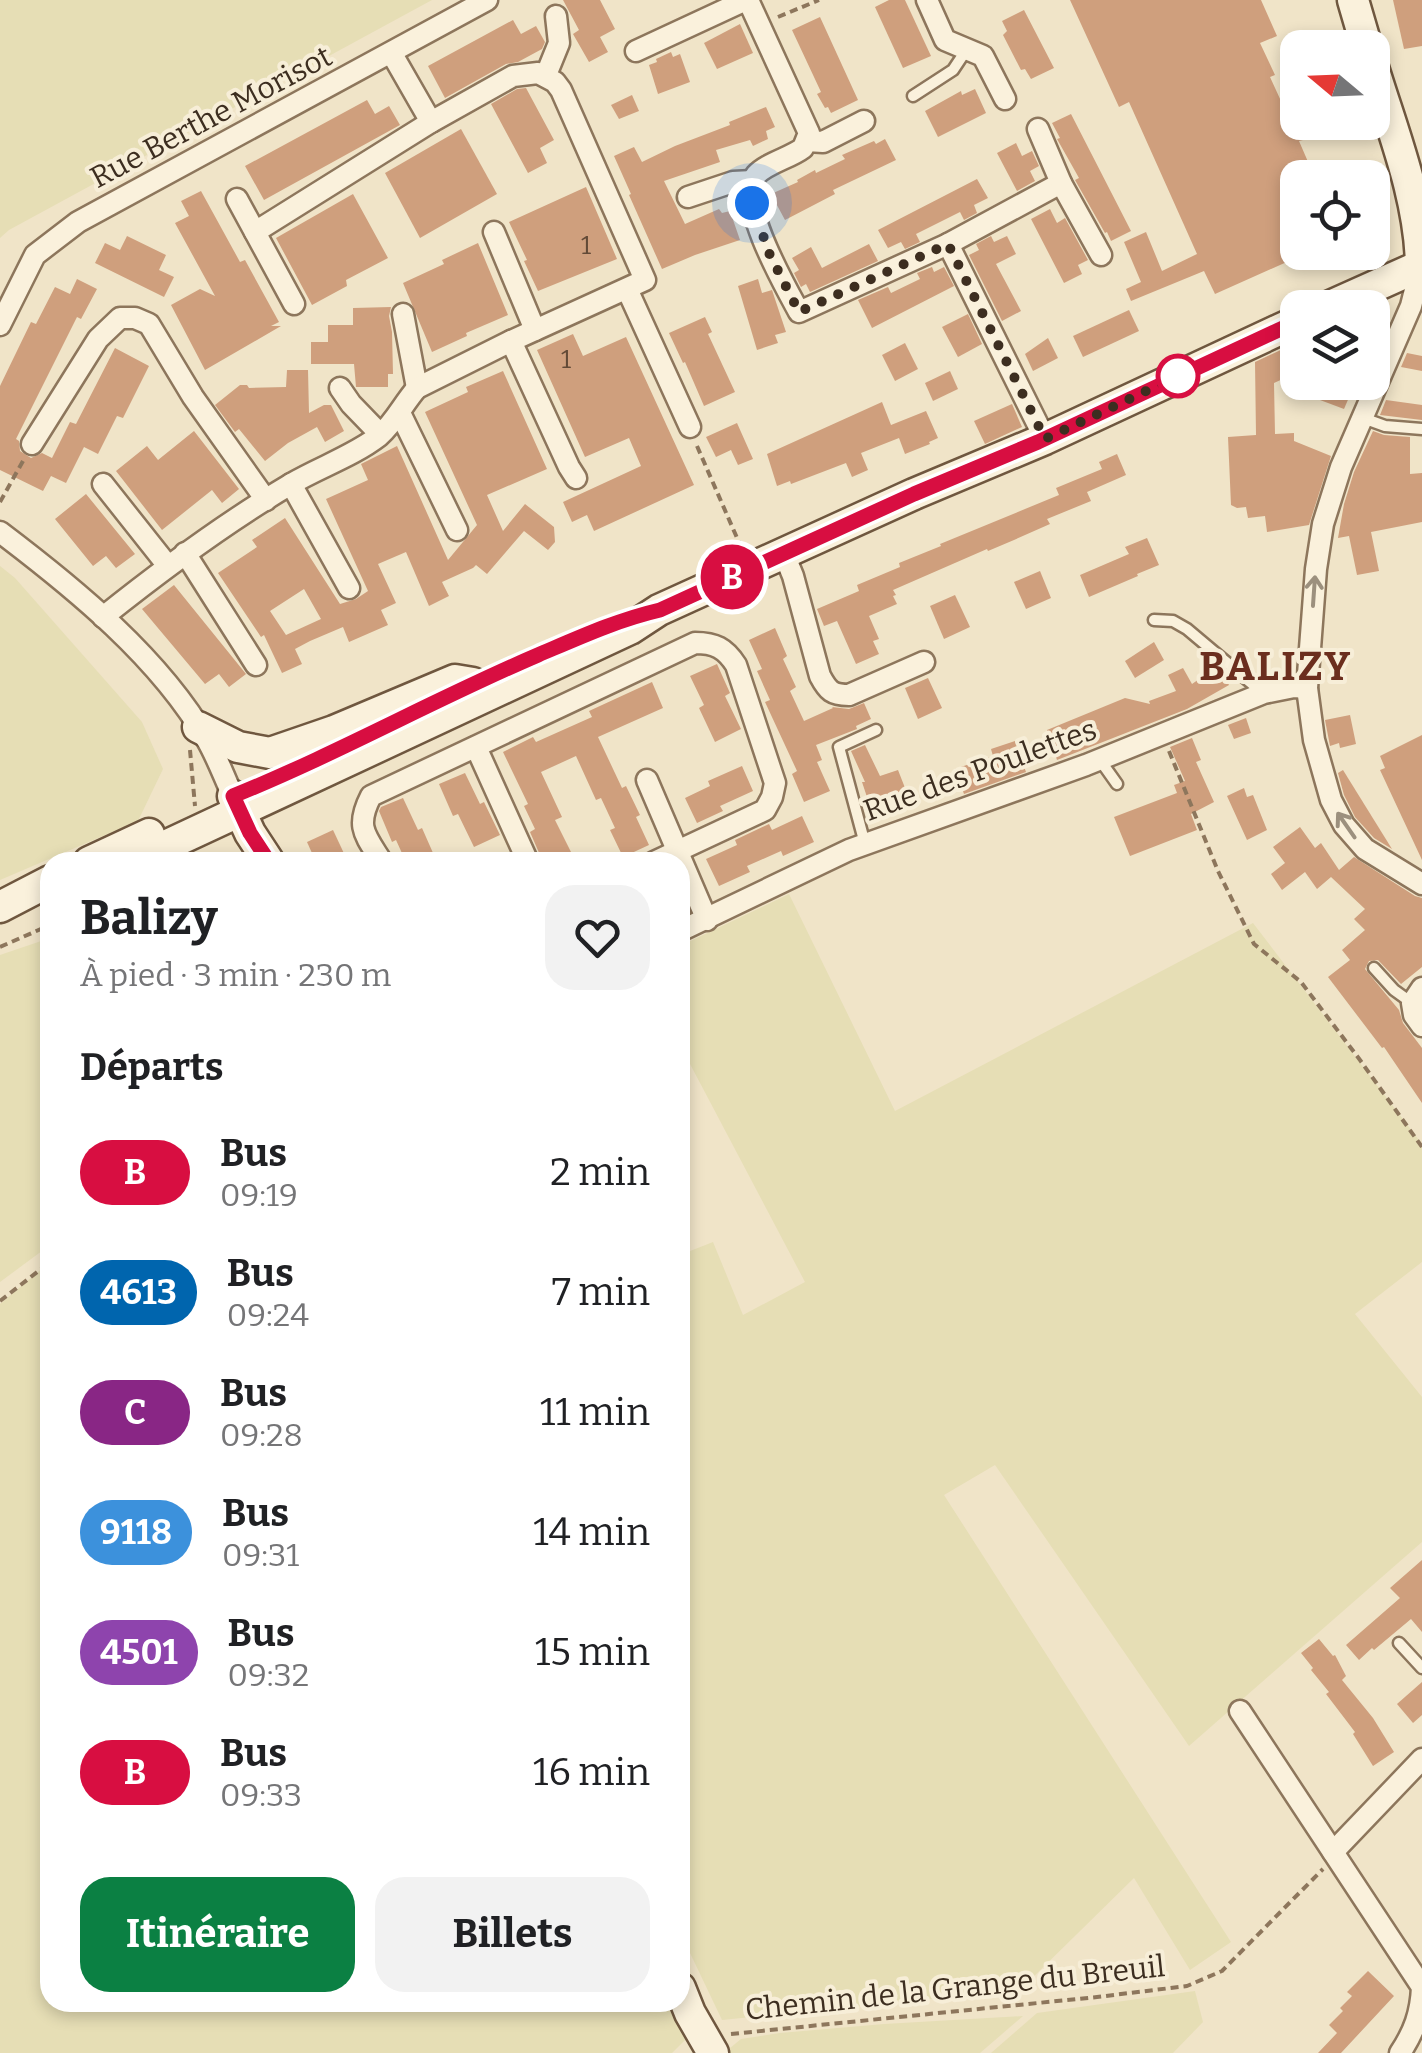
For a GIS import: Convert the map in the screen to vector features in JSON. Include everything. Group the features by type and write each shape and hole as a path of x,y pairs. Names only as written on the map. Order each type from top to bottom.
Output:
{"main road":[{"path":"1354,0 1363,30"},
{"path":"1367,290 1422,266 1421,234 1390,124"},
{"path":"110,852 196,812 236,804 630,629 660,610 1045,439 1280,328"},
{"path":"149,852 275,779 473,683 626,618 660,610"},
{"path":"198,726 238,747 270,752 321,736 455,680 473,683"},
{"path":"236,804 262,852"},
{"path":"0,907 40,886"},
{"path":"0,918 40,902"},
{"path":"690,2012 709,2046"}],"street":[{"name":"Rue Berthe Morisot","path":"0,324 35,255 78,222 487,0"},
{"path":"636,51 747,0 806,125 808,141 796,154 755,176 750,188 772,258 799,312 948,244 1061,182"},
{"path":"927,0 945,40 984,56 1004,99"},
{"path":"546,75 559,43 556,16"},
{"path":"392,54 431,122"},
{"path":"255,232 431,122 513,76 546,75 561,90 690,428"},
{"path":"808,141 824,142 864,121"},
{"path":"1038,129 1101,256"},
{"path":"688,197 733,182 754,181"},
{"path":"237,200 294,304"},
{"path":"494,232 535,330"},
{"path":"948,244 1045,439"},
{"path":"1422,266 1411,306 1341,467 1323,524 1307,688 1330,800 1344,825 1365,849 1422,884"},
{"path":"104,617 176,560 266,500 366,445 400,412 417,388 511,340 636,284"},
{"path":"402,314 417,388"},
{"path":"32,444 98,339 120,318 135,318 150,324 192,397 266,500"},
{"path":"511,340 576,478"},
{"path":"340,388 380,434"},
{"path":"400,412 457,530"},
{"path":"103,484 176,560 256,664"},
{"path":"292,484 349,588"},
{"path":"0,532 104,617 156,670 208,742 236,804"},
{"path":"784,554 820,676 828,690 848,695 924,662"},
{"path":"376,852 362,830 363,812 372,796 695,643 710,643 727,651 736,665 775,783 765,810 678,851 648,780"},
{"name":"Rue des Poulettes","path":"690,927 849,850 1100,759 1264,694 1307,688"},
{"path":"476,746 524,852"},
{"path":"690,880 707,920"},
{"path":"1417,995 1414,1014 1422,1026"},
{"path":"1240,1711 1422,1987 1422,2008 1411,2045"},
{"path":"1333,1852 1422,1759"}],"lane":[{"path":"913,96 953,70 966,49"},
{"path":"1362,418 1385,426 1422,429"},
{"path":"1154,620 1173,621 1187,629 1264,694"},
{"path":"865,844 840,748 876,730"},
{"path":"1100,759 1117,784"},
{"path":"1374,968 1394,990 1417,995"},
{"path":"1399,1642 1422,1668"}],"path":[{"path":"760,24 819,0"},
{"path":"690,428 750,569"},
{"path":"0,502 32,444"},
{"path":"196,812 189,744 198,726"},
{"path":"1162,734 1218,872 1254,944 1301,982 1422,1147"},
{"path":"0,947 40,929"},
{"path":"0,1300 40,1270"},
{"name":"Chemin de la Grange du Breuil","path":"709,2046 747,2032 1187,1986 1222,1972 1322,1872 1333,1852"}],"shaded area":[{"path":"0,0 432,0 0,238"},
{"path":"0,566 15,578 142,722 163,769 138,821 65,852 40,852 40,863 0,880"},
{"path":"789,894 895,1111 1253,923 1422,1144 1422,1262 1355,1314 1422,1397 1422,1542 1189,1746 995,1465 944,1495 1231,1942 1190,1970 1134,1878 1020,1990 722,2020 690,1953 690,1251 713,1242 743,1315 805,1282 690,1064 690,941"},
{"path":"40,941 40,1252 0,1282 0,955"},
{"path":"40,1270 40,2012 679,2012 687,2038 672,2053 0,2053 0,1304"},
{"path":"1195,1991 1203,2022 1173,2053 991,2053 1037,2013"},
{"path":"1023,2016 980,2053 724,2053 741,2039 780,2033"}],"building":[{"path":"563,0 600,0 615,29 600,37 608,52 589,62 573,34 579,30"},
{"path":"889,0 905,0 931,56 903,68 875,7"},
{"path":"1070,0 1261,0 1277,36 1260,43 1275,75 1270,77 1280,99 1280,140 1303,140 1299,141 1307,160 1280,160 1280,265 1215,294 1204,271 1131,301 1126,289 1141,282 1124,242 1146,232 1162,271 1197,254 1129,102 1119,107"},
{"path":"1393,0 1422,0 1422,46 1404,49"},
{"path":"1024,10 1054,68 1031,79 1025,69 1021,70 1003,35 1007,31 1002,21"},
{"path":"820,17 858,100 831,113 817,94 821,92 792,30"},
{"path":"513,20 521,34 536,26 545,42 542,49 445,98 428,66"},
{"path":"740,24 753,53 717,69 704,43"},
{"path":"671,52 673,57 680,54 690,82 658,94 649,65"},
{"path":"526,88 554,140 540,148 547,163 528,173 491,104"},
{"path":"975,89 986,113 938,137 925,111 961,91 962,95"},
{"path":"632,95 639,111 619,119 611,105"},
{"path":"367,100 375,114 389,106 400,125 264,200 245,166"},
{"path":"766,107 775,127 766,131 768,139 753,146 750,140 716,150 720,162 664,181 685,224 719,209 722,213 730,211 740,240 662,269 614,156 634,147 642,162"},
{"path":"1071,114 1131,231 1111,241 1075,180 1079,178 1057,139 1060,138 1052,123"},
{"path":"461,129 497,194 420,238 385,173"},
{"path":"885,139 896,160 833,190 835,194 785,220 771,194 845,159 842,155"},
{"path":"1016,143 1022,156 1032,151 1039,166 1030,171 1035,181 1017,191 997,153"},
{"path":"977,179 988,198 974,205 977,213 964,220 960,212 916,234 920,242 905,249 901,242 888,248 878,230"},
{"path":"586,187 617,259 538,291 509,222"},
{"path":"201,191 279,322 271,326 281,326 205,370 171,305 200,289 215,296 175,223 189,216 181,201"},
{"path":"353,194 388,258 346,280 347,286 312,305 276,238"},
{"path":"1050,209 1057,223 1065,218 1088,260 1078,265 1082,274 1064,283 1031,219"},
{"path":"127,236 166,255 159,270 174,277 164,297 95,263 105,243 120,250"},
{"path":"991,236 994,242 1007,236 1016,254 996,264 1021,311 1002,321 969,255 979,250 976,244"},
{"path":"478,243 508,315 432,352 403,283"},
{"path":"869,244 878,261 810,292 806,284 801,287 794,273 799,270 792,258 811,247 822,268"},
{"path":"932,267 934,272 944,267 954,286 872,328 858,300 888,287 891,293 920,279 917,273"},
{"path":"77,279 97,289 81,319 77,317 16,439 20,451 31,458 42,453 52,458 70,422 76,424 115,348 149,366 123,418 117,416 98,454 84,447 66,483 51,476 43,491 0,470 0,386 31,322 36,324 55,287 70,294"},
{"path":"758,279 762,293 772,290 786,332 775,335 778,343 757,350 738,286"},
{"path":"391,307 393,374 388,374 388,387 356,387 354,364 311,364 311,342 328,342 328,325 353,325 353,308"},
{"path":"1129,310 1139,331 1083,357 1073,336"},
{"path":"968,314 982,344 958,357 942,327"},
{"path":"705,317 712,332 708,334 735,392 704,406 669,333"},
{"path":"573,334 583,356 626,337 694,485 594,531 587,515 572,522 563,502 641,466 629,438 585,457 537,350"},
{"path":"1048,338 1058,358 1033,371 1025,354"},
{"path":"905,343 918,369 895,381 882,355"},
{"path":"1280,350 1280,380 1274,383 1275,434 1294,433 1294,441 1331,456 1309,525 1267,532 1265,516 1248,518 1246,507 1231,505 1228,437 1256,435 1255,362"},
{"path":"1407,353 1422,356 1422,371 1401,367"},
{"path":"287,370 308,370 309,413 331,405 344,431 325,442 317,427 265,461 239,429 235,432 215,405 240,385 286,387"},
{"path":"503,371 547,469 487,495 503,531 525,504 554,527 555,542 548,550 524,531 487,574 476,565 442,582 449,596 429,606 406,552 378,564 396,603 381,610 388,625 349,642 343,627 310,641 295,649 302,664 282,673 264,635 261,637 218,573 257,547 252,540 285,518 340,604 368,591 326,499 368,480 361,464 397,446 448,560 477,525 425,412 468,392 466,387","holes":["304,589 321,619 286,635 270,611"]},
{"path":"950,371 958,389 933,401 925,383"},
{"path":"1320,400 1348,400 1344,409"},
{"path":"1386,400 1422,405 1422,420 1380,415"},
{"path":"882,402 891,425 926,411 938,438 905,454 899,438 861,453 868,470 852,477 846,463 777,486 767,454"},
{"path":"1012,404 1022,427 985,444 974,421"},
{"path":"737,423 753,459 738,465 731,450 716,457 706,437"},
{"path":"194,431 239,489 222,503 212,490 162,530 116,471 147,446 158,460"},
{"path":"1373,431 1410,437 1410,474 1422,473 1422,522 1371,532 1379,571 1357,575 1349,536 1338,538 1354,472"},
{"path":"1117,454 1126,475 1087,492 1091,501 1047,519 1050,524 893,590 897,604 869,616 879,639 873,641 879,654 856,664 837,621 824,626 817,609 859,591 857,585 940,544 1059,495 1056,488 1102,469 1099,462"},
{"path":"86,494 135,554 116,568 106,556 93,566 55,519"},
{"path":"1147,538 1159,565 1089,597 1080,575 1129,554 1125,547"},
{"path":"1040,571 1051,598 1026,609 1014,582"},
{"path":"174,585 246,674 229,687 219,674 205,684 142,609"},
{"path":"955,595 970,627 944,639 930,606"},
{"path":"775,628 796,687 790,691 804,721 832,707 849,709 864,703 871,719 856,726 857,729 816,745 822,760 817,762 830,791 804,802 792,774 797,771 765,702 770,700 757,671 762,669 749,640"},
{"path":"1154,642 1164,660 1135,678 1125,661"},
{"path":"717,664 730,693 725,696 741,729 715,742 690,676"},
{"path":"1218,666 1229,685 1187,709 1057,760 1047,730 1125,698 1150,704 1149,701 1176,691 1168,675 1183,668 1192,684"},
{"path":"928,678 942,708 918,719 905,688"},
{"path":"652,682 663,708 598,737 622,788 626,786 640,815 636,817 649,845 634,852 621,852 610,830 615,828 601,798 596,800 576,756 541,772 562,817 555,820 571,852 539,852 530,832 535,829 524,806 528,804 503,752 592,717 589,711"},
{"path":"1350,715 1356,744 1330,746 1325,720"},
{"path":"1246,718 1251,733 1234,739 1228,725"},
{"path":"1422,735 1422,860 1380,770 1385,768 1380,756"},
{"path":"1192,738 1201,760 1196,762 1214,802 1191,814 1197,830 1130,856 1114,817 1177,793 1174,785 1185,781 1170,747"},
{"path":"1015,741 1026,772 964,794 955,769 993,756 991,749"},
{"path":"865,745 880,776 898,770 907,793 870,806 865,782 851,751"},
{"path":"742,766 753,791 720,806 723,811 697,823 685,798 710,786 708,781"},
{"path":"1343,770 1392,849 1374,838 1355,817 1338,773"},
{"path":"465,773 500,835 474,847 458,814 453,816 439,784"},
{"path":"1244,788 1247,797 1253,795 1267,830 1247,840 1227,796"},
{"path":"403,798 433,852 401,852 396,840 392,842 379,811"},
{"path":"802,816 814,842 747,866 750,872 719,886 706,859 769,824 772,830"},
{"path":"1300,827 1315,848 1321,843 1339,870 1354,857 1422,898 1422,967 1401,984 1378,960 1369,961 1365,969 1399,1010 1403,1023 1422,1048 1422,1103 1384,1047 1328,977 1350,960 1342,950 1365,930 1354,919 1365,909 1331,877 1317,889 1305,872 1282,890 1271,874 1285,863 1273,847"},
{"path":"333,830 343,852 312,852 307,842"},
{"path":"1422,1560 1422,1632 1411,1619 1359,1660 1346,1645 1400,1598 1390,1588"},
{"path":"1319,1639 1335,1655 1346,1676 1342,1680 1394,1752 1373,1766 1355,1732 1301,1653"},
{"path":"1422,1682 1422,1715 1413,1723 1397,1704"},
{"path":"1368,1971 1394,1996 1341,2053 1318,2053 1337,2033 1329,2025 1352,1996 1347,1992"}],"bus line":[{"name":"B","path":"262,852 233,796 473,683 626,618 660,610 1280,329"}],"district":[{"name":"BALIZY","path":"1276,667"}],"route":[{"path":"752,203 769,253 799,312 948,244 1045,439 1182,374 1178,376"}]}
